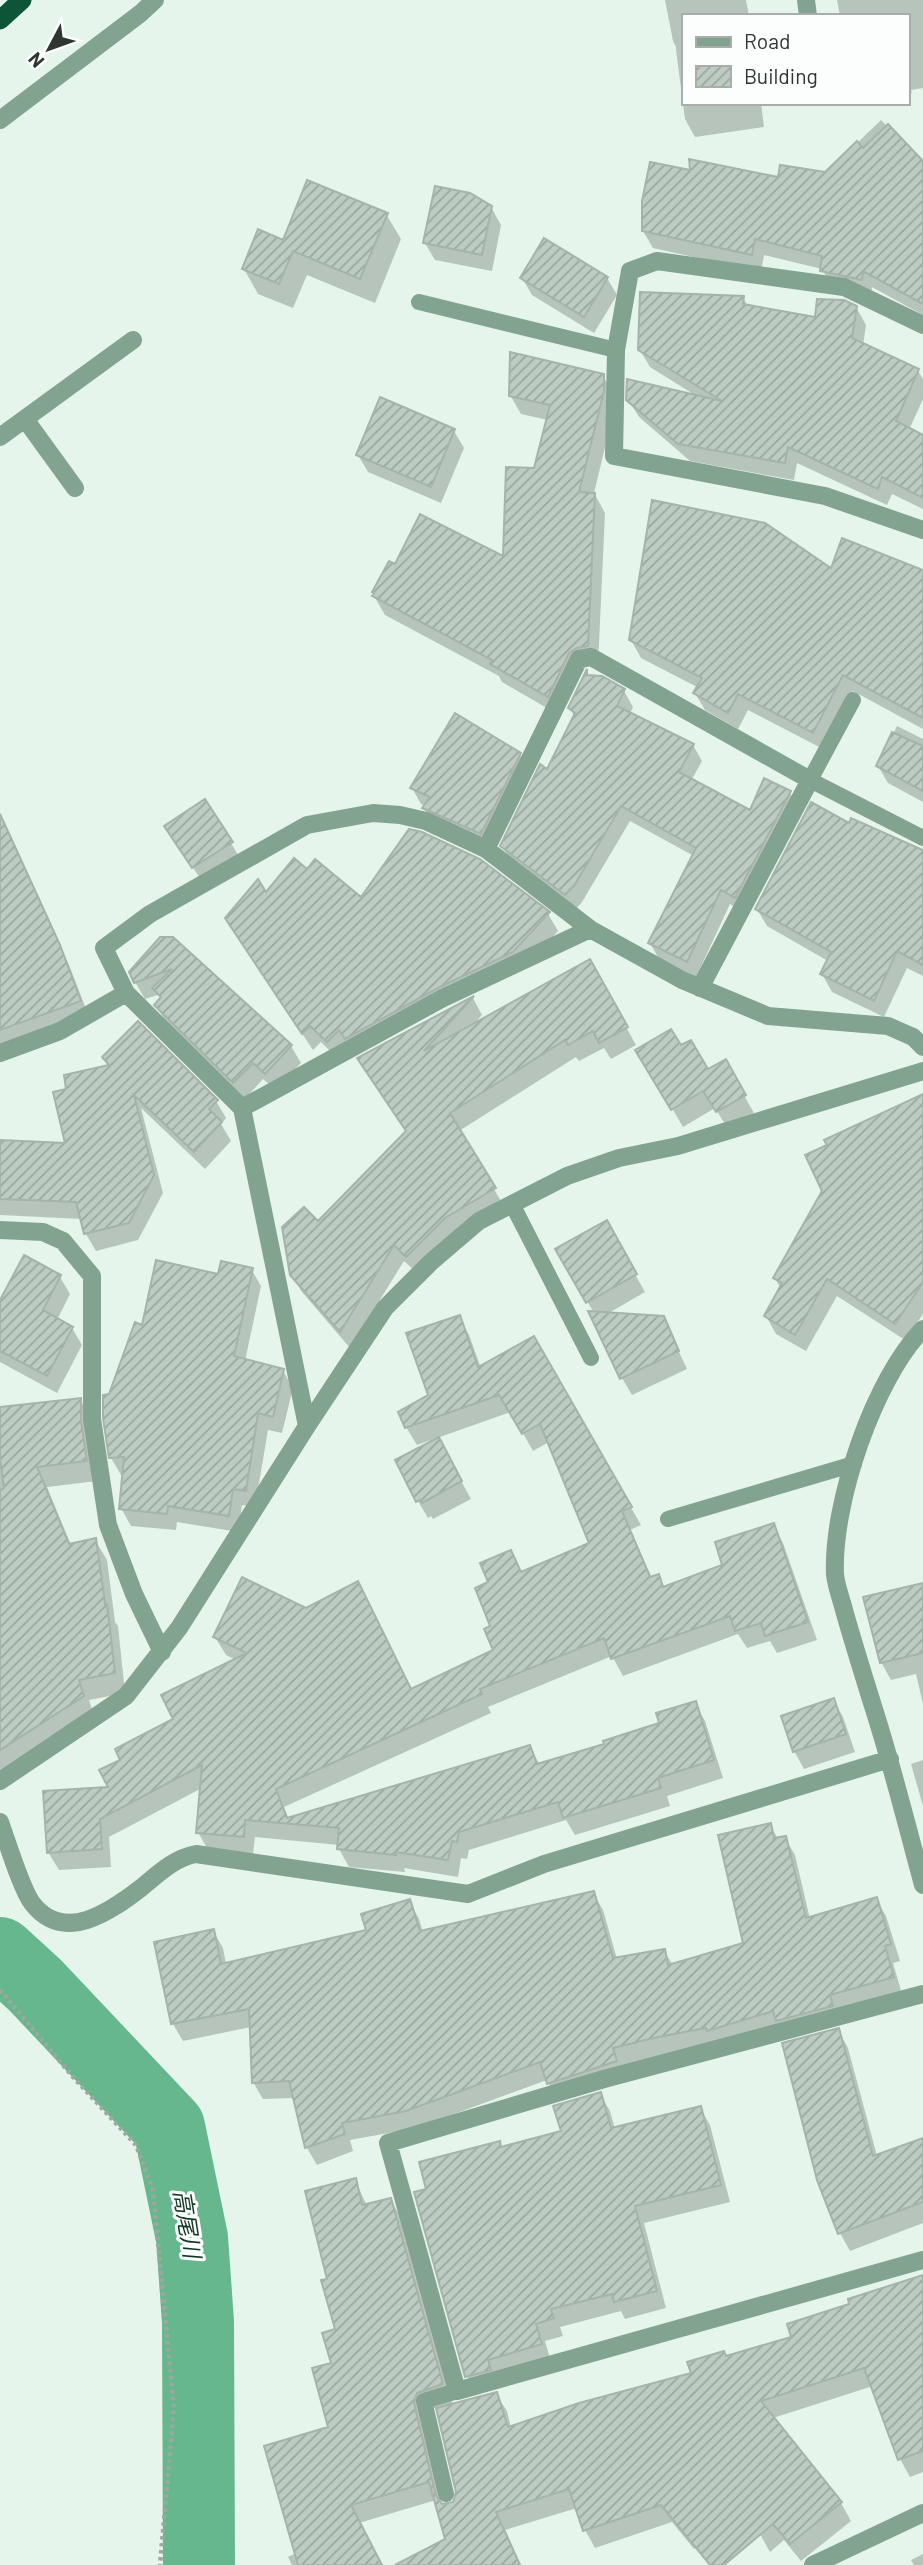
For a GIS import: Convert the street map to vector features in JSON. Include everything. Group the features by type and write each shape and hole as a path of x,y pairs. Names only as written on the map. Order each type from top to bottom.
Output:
{"highway":[{"path":"0,20 22,0"}],"street":[{"path":"0,120 155,0"},
{"path":"923,325 844,287 657,261 630,271 616,351 614,456 825,496 923,530"},
{"path":"0,437 133,340"},
{"path":"25,419 75,488"},
{"path":"486,849 579,659 591,657 810,780 700,988"},
{"path":"307,1426 242,1108 126,993 104,948 150,914 307,825 373,813 400,815 426,821 486,849 590,929 700,988 768,1016 888,1026 914,1037 923,1047"},
{"path":"242,1108 443,998 590,929"},
{"path":"0,1053 60,1031 126,993"},
{"path":"0,1780 125,1696 162,1652 385,1308 431,1262 478,1221 567,1176 618,1158 678,1146 923,1071"},
{"path":"0,1230 43,1232 63,1241 92,1276 92,1419 108,1525 134,1594 162,1652"},
{"path":"923,1329 908,1345 881,1393 854,1464 845,1492 836,1540 835,1577 890,1759 923,1885"},
{"path":"0,1822 30,1901 43,1914 63,1922 78,1922 109,1912 178,1859 196,1854 468,1895 544,1864 890,1759"},
{"path":"923,1994 604,2079 388,2143 457,2391 923,2260"},
{"path":"813,2565 923,2513"}],"lane":[{"path":"419,302 616,351"},
{"path":"853,700 810,780 923,838"},
{"path":"512,1204 591,1358"},
{"path":"668,1519 854,1464"},
{"path":"446,2494 424,2401 457,2391"}],"path":[{"path":"0,1990 74,2078 136,2145 153,2190 174,2409 160,2565"}],"building":[{"path":"888,124 923,161 923,304 863,271 862,280 820,271 822,256 755,239 752,255 642,231 642,201 650,162 690,170 689,159 778,177 780,165 825,172 857,141 863,148"},
{"path":"307,180 388,213 360,279 293,251 279,284 242,269 258,229 283,240"},
{"path":"435,186 470,193 492,206 482,255 423,243"},
{"path":"544,238 608,277 584,317 520,278"},
{"path":"640,292 744,296 743,304 815,317 817,299 844,300 857,306 852,338 919,369 896,421 923,435 923,498 882,477 878,489 788,447 785,463 678,444 626,400 627,379 722,401 638,350"},
{"path":"510,352 604,374 604,391 579,492 595,493 588,646 569,653 548,697 490,664 492,660 372,596 389,561 395,564 420,514 503,556 506,467 534,468 550,405 509,396"},
{"path":"380,397 455,429 431,487 356,455"},
{"path":"652,500 765,523 831,568 842,538 923,570 923,718 843,675 813,733 738,694 728,713 693,693 702,678 629,640"},
{"path":"587,669 587,675 602,676 625,689 617,706 694,744 679,772 750,810 764,778 791,791 735,898 721,890 687,962 648,943 696,848 621,806 574,886 565,895 500,846 540,764 547,769 575,713 568,708"},
{"path":"455,713 521,753 481,834 422,808 430,797 410,788"},
{"path":"892,732 923,746 923,791 876,766"},
{"path":"205,799 233,842 192,868 164,826"},
{"path":"811,802 849,823 851,818 923,850 923,965 897,951 874,1001 820,974 831,952 755,909"},
{"path":"0,814 60,945 81,1001 0,1030"},
{"path":"409,829 422,832 480,859 550,912 513,952 438,988 345,1039 339,1030 327,1042 310,1026 302,1034 225,918 258,879 266,892 294,858 307,869 315,859 361,897"},
{"path":"160,937 173,937 292,1045 265,1074 253,1063 233,1083 154,1005 161,997 152,988 172,969 134,983 129,972"},
{"path":"590,959 628,1027 599,1043 593,1031 568,1045 565,1040 450,1113 496,1188 445,1218 406,1257 394,1245 340,1332 290,1275 282,1227 304,1207 318,1221 406,1131 357,1058 474,996 424,1051"},
{"path":"138,1021 218,1100 209,1109 222,1122 194,1152 134,1095 154,1175 129,1223 84,1234 76,1202 0,1199 0,1140 65,1143 53,1092 66,1089 64,1075 109,1065 102,1057"},
{"path":"671,1029 681,1045 691,1040 708,1069 726,1059 746,1095 716,1112 703,1091 671,1110 635,1050"},
{"path":"923,1094 923,1282 895,1324 827,1279 795,1335 764,1316 782,1283 773,1278 822,1191 805,1155 827,1145 824,1140"},
{"path":"607,1220 637,1274 586,1303 555,1249"},
{"path":"24,1255 61,1275 43,1310 73,1327 47,1376 0,1351 0,1300"},
{"path":"156,1260 218,1274 221,1261 253,1268 234,1356 284,1369 273,1417 258,1413 246,1491 233,1489 229,1516 168,1506 167,1514 119,1509 124,1457 109,1458 103,1418 103,1395 109,1394 135,1322 142,1325"},
{"path":"588,1311 664,1316 679,1351 620,1379"},
{"path":"460,1315 478,1367 534,1336 632,1507 622,1511 650,1577 659,1574 663,1587 722,1565 715,1542 774,1523 808,1622 765,1636 761,1623 735,1631 730,1616 611,1659 604,1638 480,1689 482,1694 276,1789 287,1818 530,1745 537,1764 604,1744 603,1741 659,1723 656,1713 696,1701 714,1760 658,1778 661,1788 563,1818 558,1802 459,1832 457,1842 452,1841 448,1860 395,1852 396,1855 337,1849 339,1828 245,1820 244,1837 196,1833 202,1765 100,1819 102,1849 47,1853 43,1791 108,1787 99,1770 120,1760 115,1749 173,1719 161,1695 247,1653 213,1637 242,1577 306,1608 358,1581 411,1689 493,1650 484,1629 490,1626 475,1588 488,1582 480,1563 511,1550 521,1572 589,1543 540,1424 522,1434 499,1395 405,1428 398,1412 428,1395 406,1333"},
{"path":"81,1398 81,1421 87,1461 37,1467 69,1544 96,1538 115,1673 79,1680 84,1696 0,1750 0,1490 4,1488 0,1459 0,1407"},
{"path":"439,1437 462,1481 422,1503 420,1500 416,1502 395,1460"},
{"path":"923,1583 923,1653 880,1663 863,1597"},
{"path":"834,1698 846,1734 793,1752 781,1716"},
{"path":"771,1823 774,1838 786,1836 806,1918 877,1897 891,1944 885,1946 894,1977 830,1995 833,2006 776,2021 773,2011 707,2031 706,2028 613,2048 617,2061 547,2084 540,2062 406,2111 342,2123 345,2134 305,2148 289,2081 252,2083 249,2009 171,2024 154,1942 214,1929 221,1964 366,1930 361,1914 410,1899 420,1931 594,1891 613,1958 665,1949 668,1965 743,1943 718,1835"},
{"path":"839,2028 873,2156 923,2138 923,2202 838,2234 817,2180 782,2043"},
{"path":"601,2092 611,2128 701,2106 721,2185 635,2206 657,2291 614,2302 612,2294 551,2309 554,2318 536,2324 542,2344 488,2360 491,2370 465,2377 414,2192 426,2189 419,2162 500,2141 501,2147 561,2131 553,2106"},
{"path":"356,2178 362,2205 391,2198 443,2384 417,2393 414,2403 436,2496 442,2504 453,2502 456,2492 436,2408 497,2392 508,2427 579,2403 691,2373 687,2362 724,2351 726,2356 791,2337 787,2324 849,2304 848,2299 923,2275 923,2451 898,2460 864,2368 761,2401 842,2502 790,2544 773,2524 724,2565 710,2565 661,2505 583,2531 569,2489 496,2512 520,2565 395,2565 445,2539 429,2482 351,2505 382,2565 298,2565 264,2446 328,2427 312,2368 331,2363 322,2333 335,2329 321,2280 327,2279 305,2191"}],"waterway":[{"name":"高尾川","path":"0,1953 35,1985 169,2127 192,2238 198,2322 199,2565"}]}
